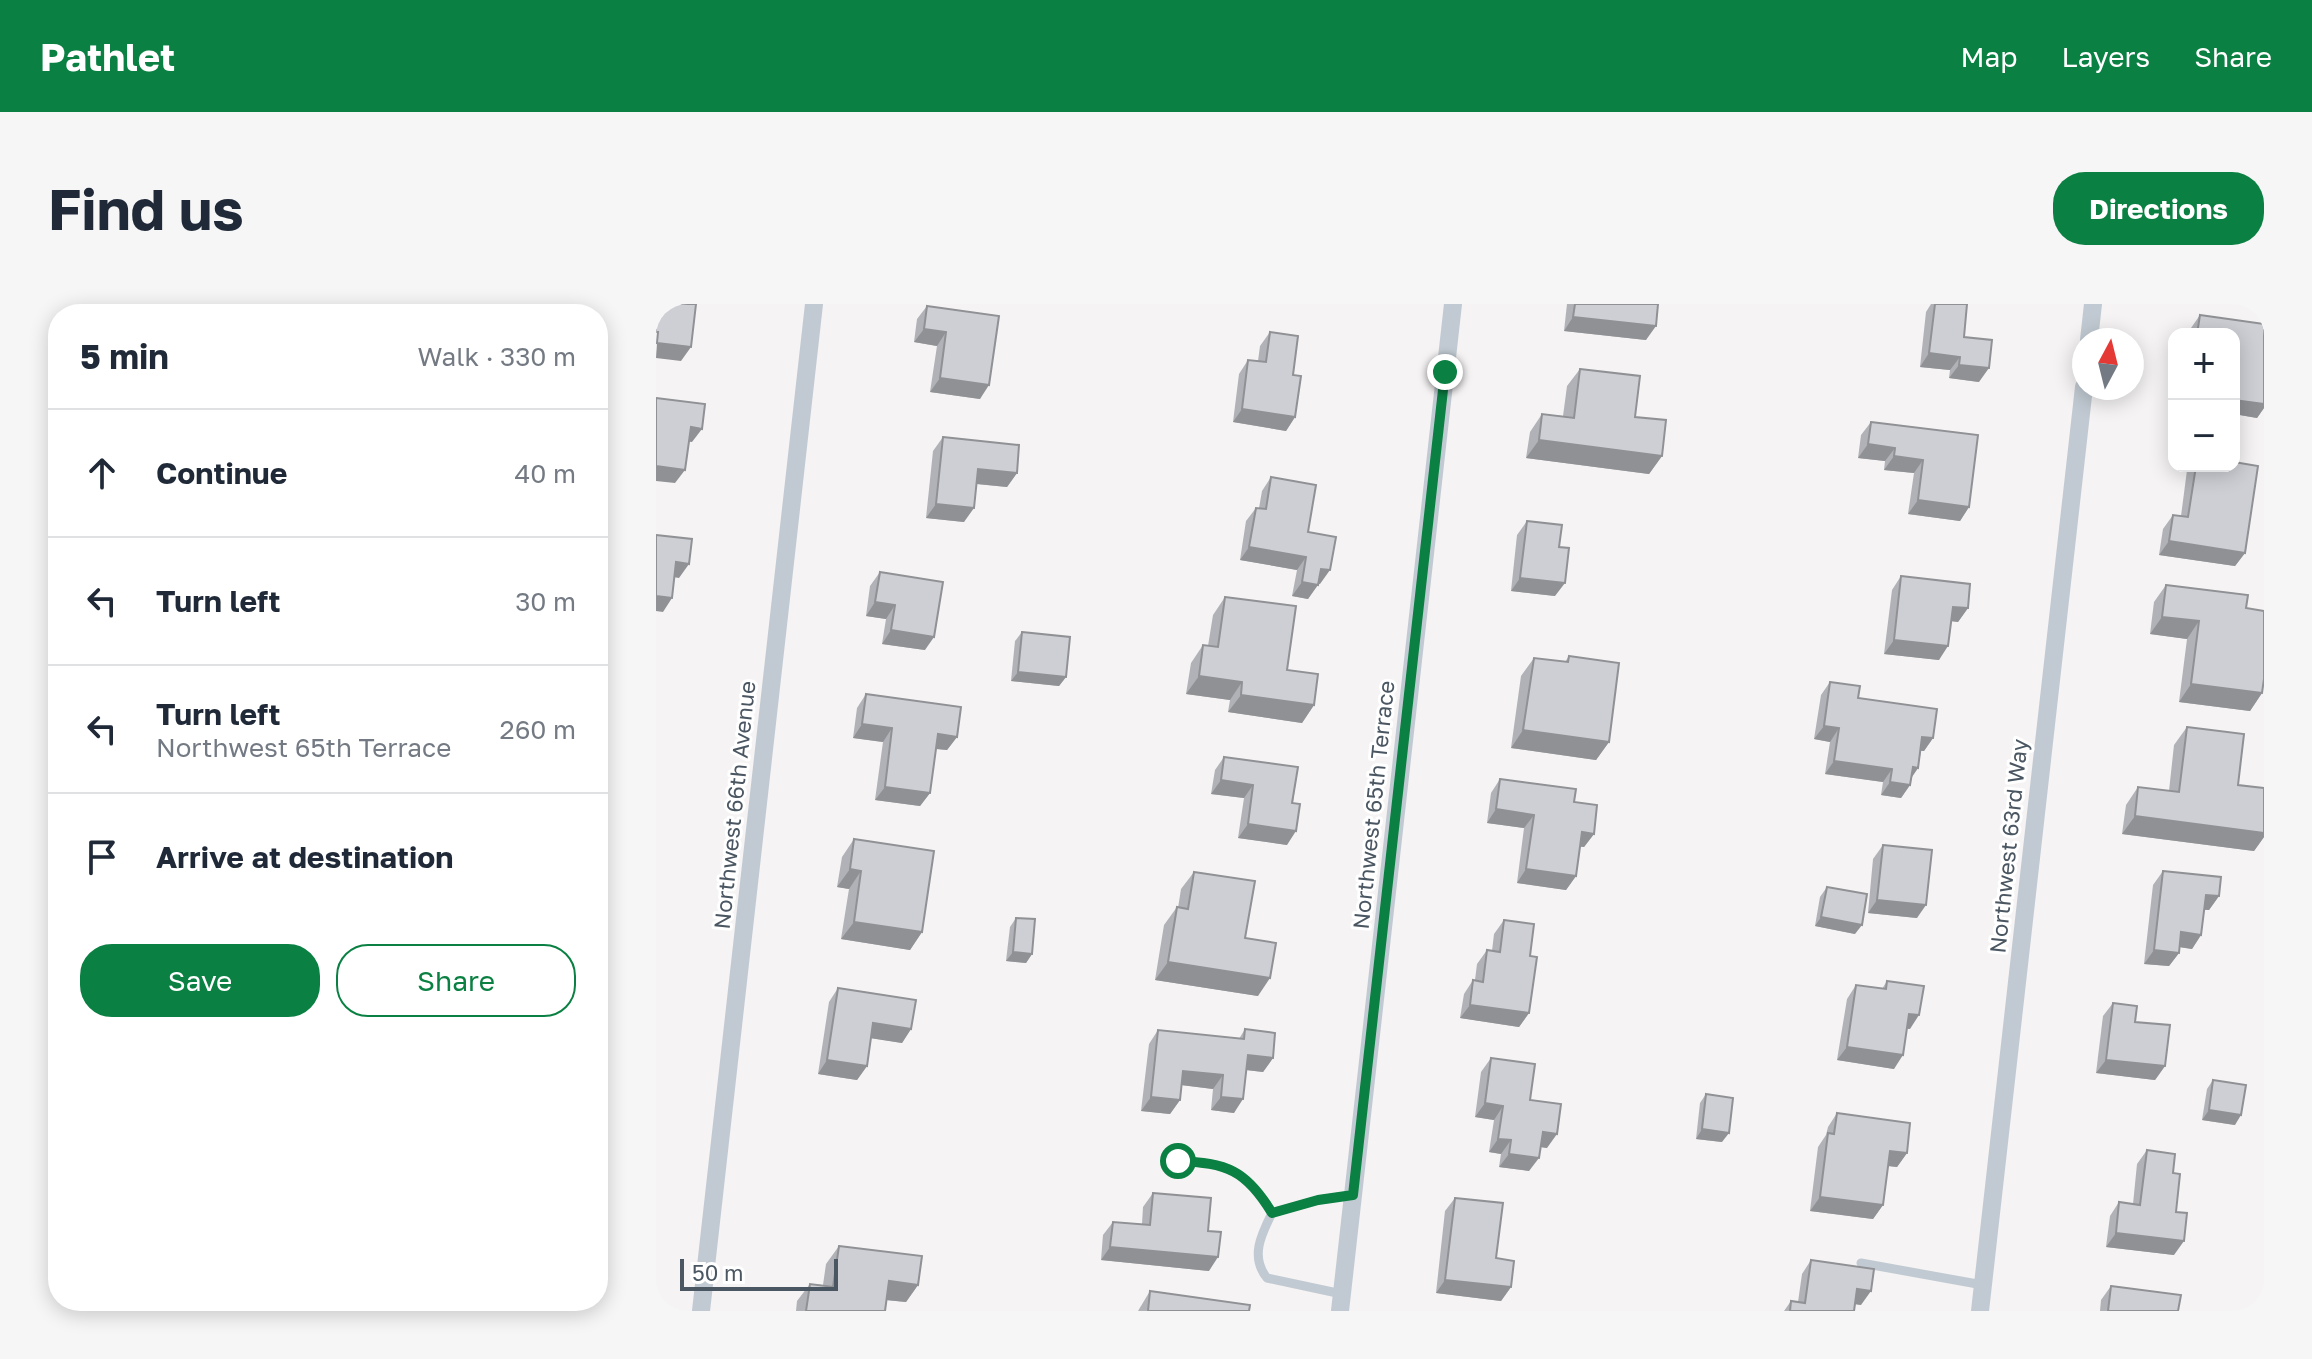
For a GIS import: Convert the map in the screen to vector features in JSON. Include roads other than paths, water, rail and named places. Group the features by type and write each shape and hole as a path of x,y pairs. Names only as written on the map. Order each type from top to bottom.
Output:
{"street":[{"name":"Northwest 66th Avenue","path":"701,1311 814,304"},
{"name":"Northwest 65th Terrace","path":"1341,1303 1453,304"},
{"path":"2090,328 2093,304"},
{"name":"Northwest 63rd Way","path":"1980,1311 2083,400"}],"lane":[{"path":"1178,1161 1227,1167 1258,1189 1272,1213"},
{"path":"1272,1213 1318,1200 1353,1195"},
{"path":"1272,1213 1258,1250 1258,1267 1267,1278 1341,1303"},
{"path":"1861,1263 1983,1285"}]}
